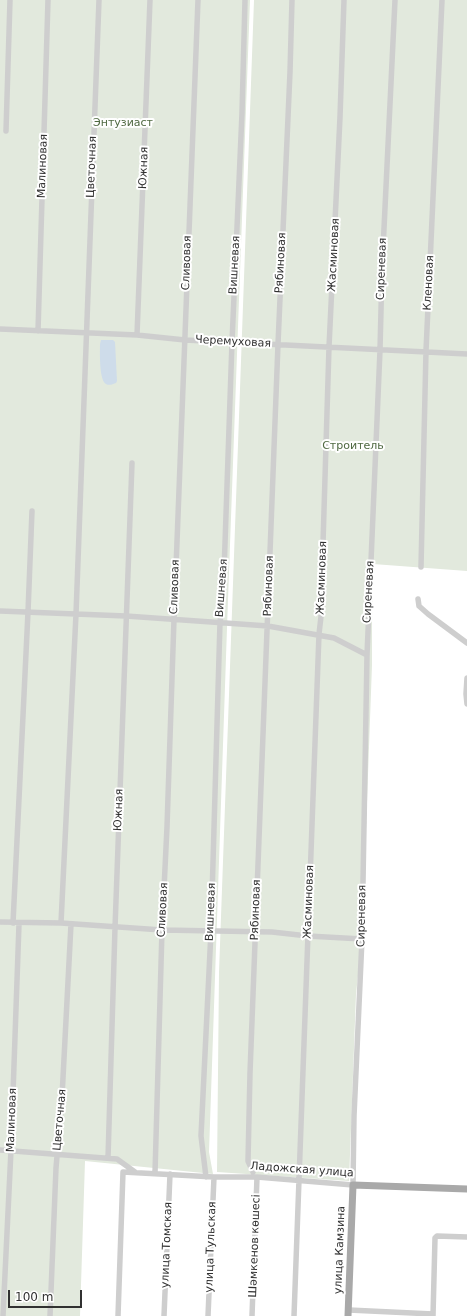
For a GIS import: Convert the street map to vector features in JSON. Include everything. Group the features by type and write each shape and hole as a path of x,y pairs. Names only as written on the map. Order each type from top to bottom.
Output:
{"main road":[{"name":"Ладожская улица","path":"353,1185 467,1189"},
{"name":"улица Камзина","path":"349,1313 353,1185"}],"street":[{"path":"6,131 10,0"},
{"name":"Малиновая","path":"38,331 48,0"},
{"name":"Цветочная","path":"61,923 76,614 99,0"},
{"name":"Южная","path":"137,336 150,0"},
{"name":"Сливовая","path":"155,1173 162,930 168,819 184,340 198,0"},
{"name":"Вишневая","path":"206,1176 201,1136 211,931 220,622 223,601 232,342 242,121 245,0"},
{"name":"Рябиновая","path":"252,1172 248,1161 250,1073 292,0"},
{"name":"Жасминовая","path":"294,1316 319,634 323,599 322,576 329,347 344,0"},
{"name":"Сиреневая","path":"353,1185 354,1116 362,939 367,655 382,270 395,0"},
{"name":"Кленовая","path":"422,567 426,351 442,0"},
{"name":"Черемуховая","path":"0,330 467,354"},
{"name":"Южная","path":"108,1158 114,928 132,463"},
{"path":"12,923 32,511"},
{"path":"418,599 419,606 467,643"},
{"path":"0,611 126,616 268,626 319,634 334,638 367,655"},
{"path":"467,678 467,704"},
{"path":"0,922 19,924 61,923 114,928 162,930 255,931 362,939"},
{"name":"Малиновая","path":"3,1316 11,1150 19,924"},
{"name":"Цветочная","path":"50,1316 57,1154 62,1096 71,924"},
{"path":"0,1150 117,1159 135,1172"},
{"name":"Ладожская улица","path":"118,1316 123,1172 214,1177 257,1176 353,1185"},
{"name":"улица Томская","path":"164,1316 170,1174"},
{"name":"Шәмкенов көшесі","path":"252,1316 257,1176"},
{"name":"улица Тульская","path":"208,1316 214,1177"},
{"path":"349,1313 433,1315 435,1238 437,1236 467,1236"}],"green space":[{"name":"Энтузиаст","path":"0,0 250,0 209,1152 213,1174 85,1161 80,1316 0,1316"},
{"name":"Строитель","path":"254,0 467,0 467,571 373,564 372,665 362,939 356,994 349,1181 217,1172 219,972"}],"water":[{"path":"101,340 113,340 115,342 117,381 111,385 106,384 102,377 100,359"}]}
